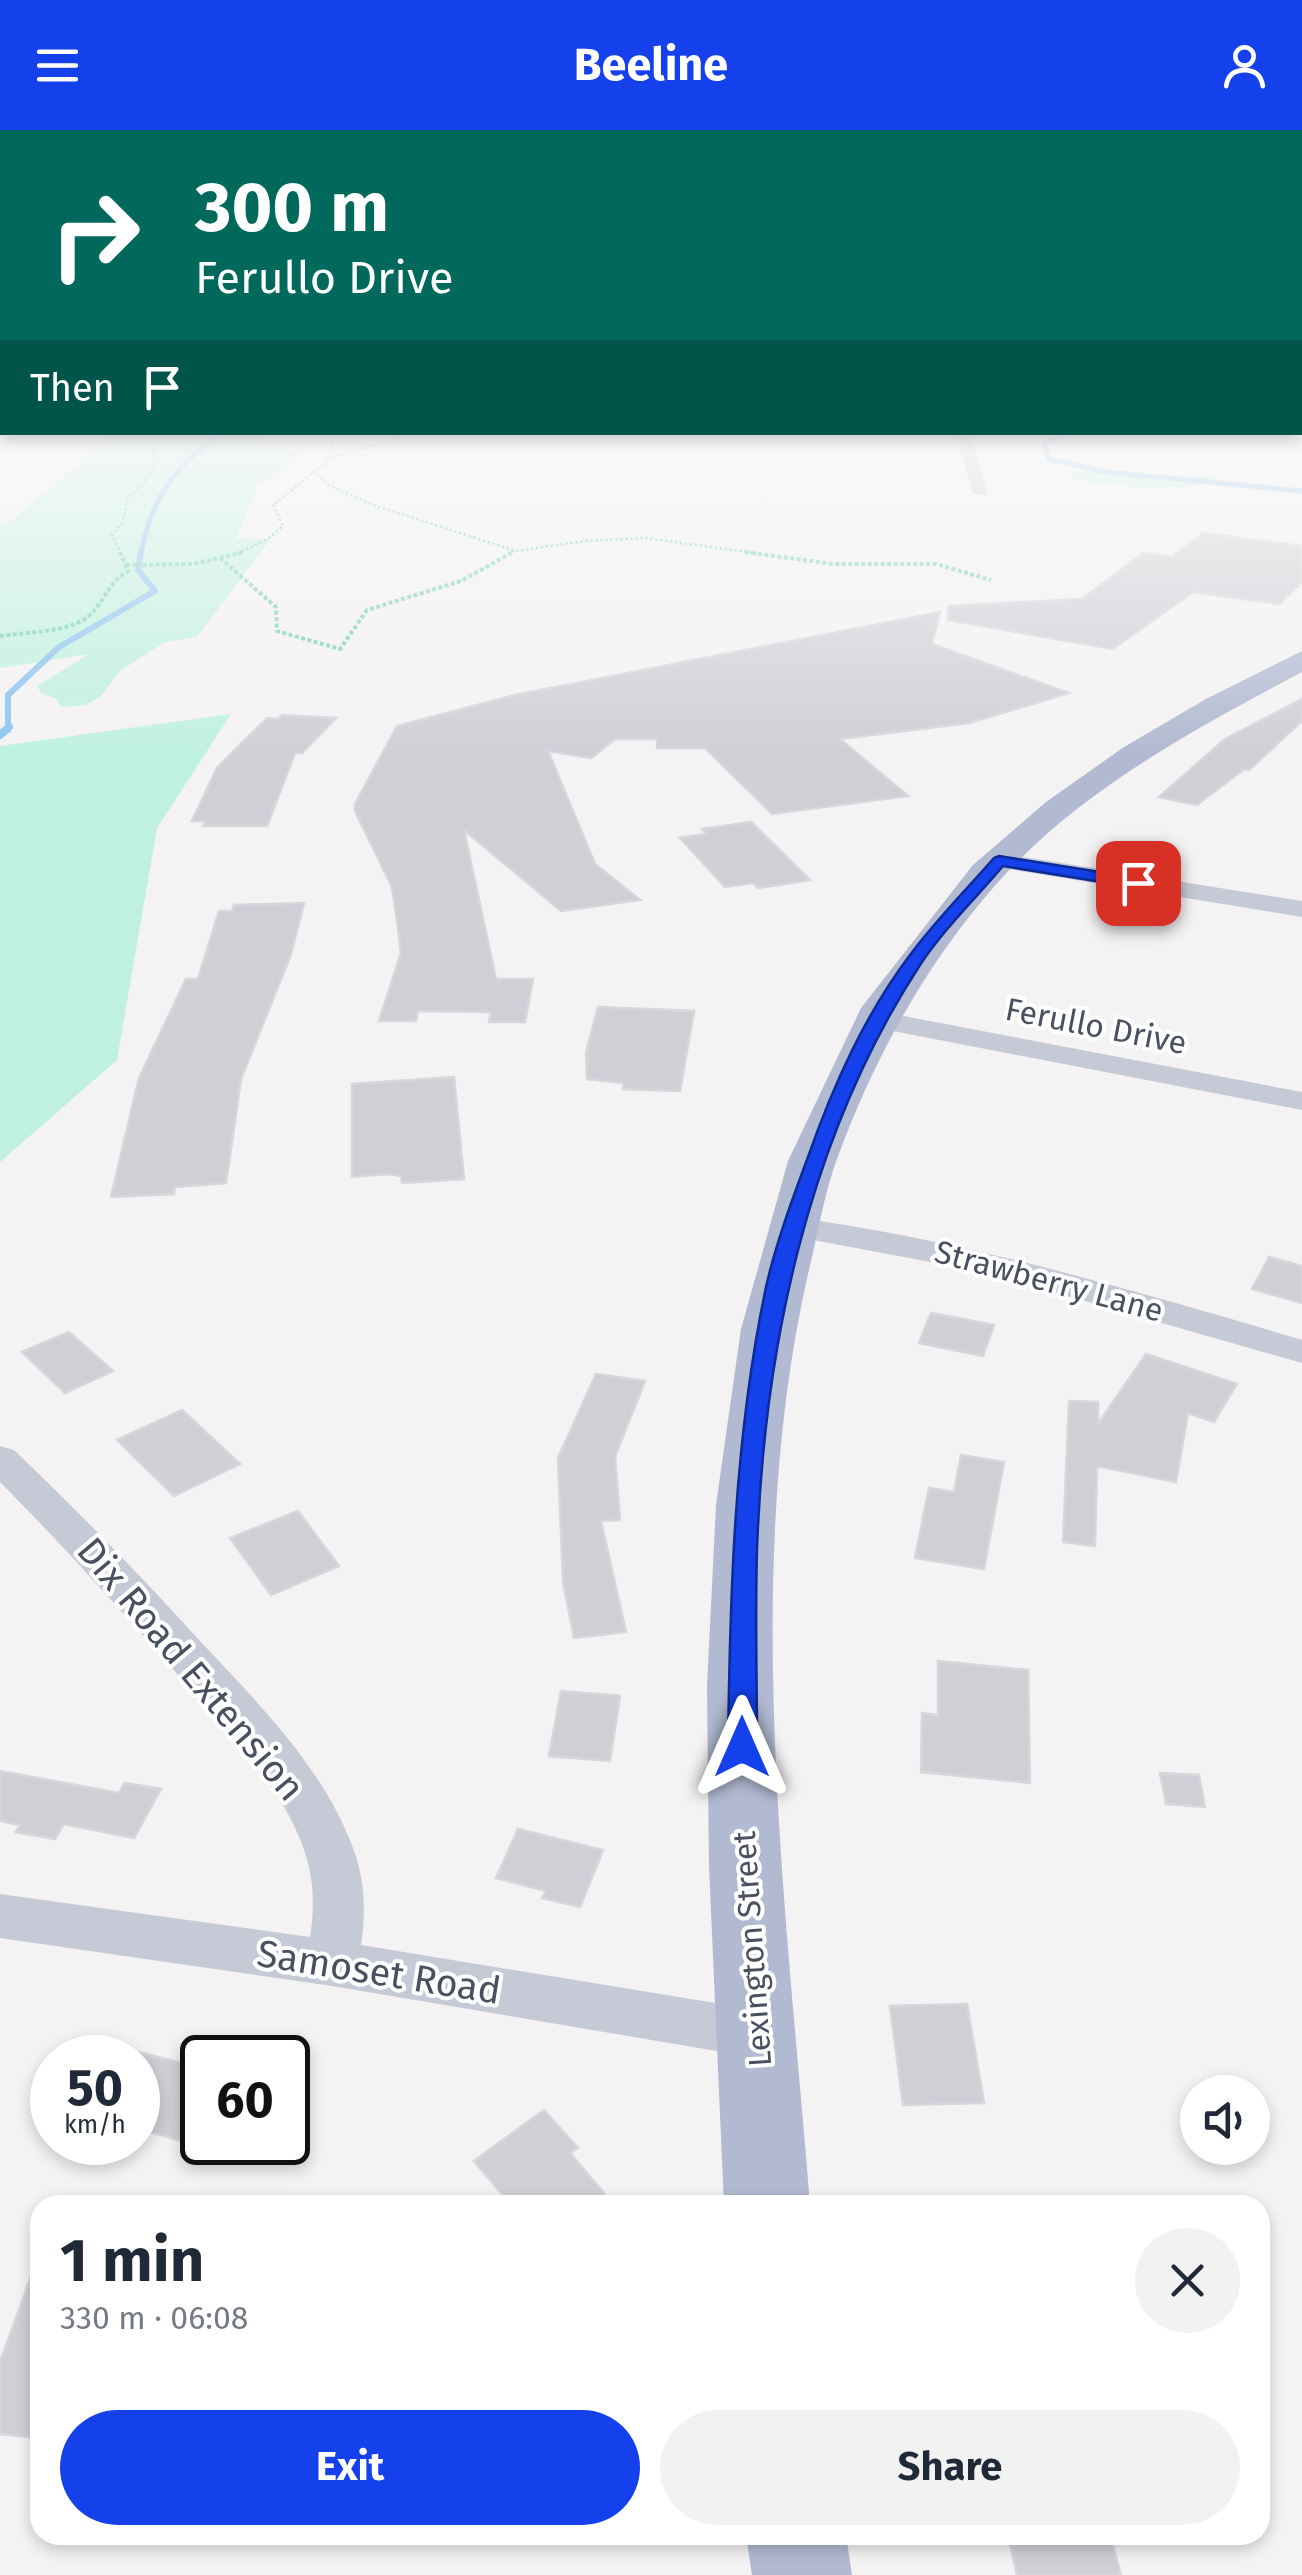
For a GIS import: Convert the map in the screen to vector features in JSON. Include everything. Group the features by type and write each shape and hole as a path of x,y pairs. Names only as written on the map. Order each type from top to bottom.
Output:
{"main road":[{"name":"Lexington Street","path":"766,2195 743,1814 743,1564 762,1373 778,1285 823,1133 877,1020 916,958 999,861 1071,796 1109,768 1183,722 1302,660"},
{"path":"798,2545 802,2575"}],"street":[{"path":"999,861 1302,909"},
{"name":"Ferullo Drive","path":"877,1020 1302,1101"},
{"name":"Strawberry Lane","path":"793,1226 879,1238 1073,1284 1302,1352"},
{"name":"Dix Road Extension","path":"0,1459 89,1546 209,1680 308,1804 336,1877 340,1901 332,1963"},
{"name":"Samoset Road","path":"0,1916 332,1963 758,2034"}],"path":[{"path":"0,636 80,622 92,614 102,590 128,571 112,534 117,528"},
{"path":"126,565 220,558 262,544 281,528"},
{"path":"444,528 516,551"},
{"path":"220,558 276,607 278,632 340,649 367,610 462,582 516,551 584,540 645,538 833,564 936,564 991,580"}],"green space":[{"path":"0,528 240,528 236,538 271,539 197,637 165,642 120,671 101,696 86,705 62,707 37,686 89,654 0,668"},
{"path":"231,714 157,828 117,1060 0,1162 0,746"}],"building":[{"path":"1203,533 1302,546 1302,582 1279,604 1193,592 1113,649 948,620 949,606 1082,599 1143,553 1172,557"},
{"path":"940,612 932,644 1069,693 969,723 840,739 908,796 772,814 705,748 657,748 657,739 615,739 591,758 548,751 595,864 640,900 561,911 464,830 496,979 533,979 525,1022 489,1022 491,1012 418,1011 416,1021 379,1021 401,953 392,887 355,804 397,726 515,695"},
{"path":"1302,699 1302,721 1249,770 1244,769 1197,805 1159,797 1225,739"},
{"path":"282,715 336,718 302,753 295,753 267,826 203,826 205,821 192,821 217,768 267,718 278,719"},
{"path":"751,822 810,880 758,888 753,883 725,887 680,838 706,834 702,829"},
{"path":"304,903 291,954 241,1079 226,1183 175,1187 174,1194 111,1197 139,1078 186,979 198,979 219,911 232,911 234,905"},
{"path":"598,1007 694,1011 680,1091 623,1089 624,1083 587,1079 586,1053"},
{"path":"454,1077 464,1179 402,1183 401,1176 388,1174 352,1177 352,1084"},
{"path":"1269,1257 1302,1266 1302,1303 1252,1289"},
{"path":"931,1313 994,1325 983,1356 919,1343"},
{"path":"69,1332 113,1371 65,1393 22,1352"},
{"path":"1146,1354 1237,1384 1214,1422 1188,1413 1176,1482 1097,1466 1095,1546 1063,1542 1069,1401 1098,1402 1098,1424"},
{"path":"596,1374 645,1381 615,1456 620,1520 601,1521 626,1632 574,1638 563,1581 558,1458"},
{"path":"182,1410 240,1464 174,1496 117,1440"},
{"path":"961,1455 1004,1462 984,1569 915,1558 929,1488 954,1492"},
{"path":"298,1511 339,1566 271,1595 230,1538"},
{"path":"938,1661 1028,1670 1030,1783 921,1772 922,1713 938,1715"},
{"path":"561,1691 620,1696 610,1761 549,1756"},
{"path":"0,1771 119,1793 124,1783 161,1789 134,1838 64,1824 55,1839 16,1832 20,1825 0,1821"},
{"path":"1160,1773 1199,1775 1205,1807 1166,1804"},
{"path":"518,1829 603,1850 580,1907 542,1898 546,1891 496,1878"},
{"path":"967,2004 984,2103 903,2105 890,2006"},
{"path":"160,2058 180,2062 180,2140 160,2135"},
{"path":"544,2110 578,2148 570,2153 606,2195 503,2195 474,2161"},
{"path":"30,2280 30,2437 0,2434 0,2362"},
{"path":"1010,2545 1113,2545 1121,2575 1017,2575"}],"waterway":[{"path":"141,554 147,528"},
{"path":"8,728 8,695 59,647 155,591 138,570 141,552"},
{"path":"0,735 8,728"}],"route":[{"path":"742,1747 744,1547 762,1373 793,1226 841,1090 877,1020 916,958 999,861 1138,883"}]}
